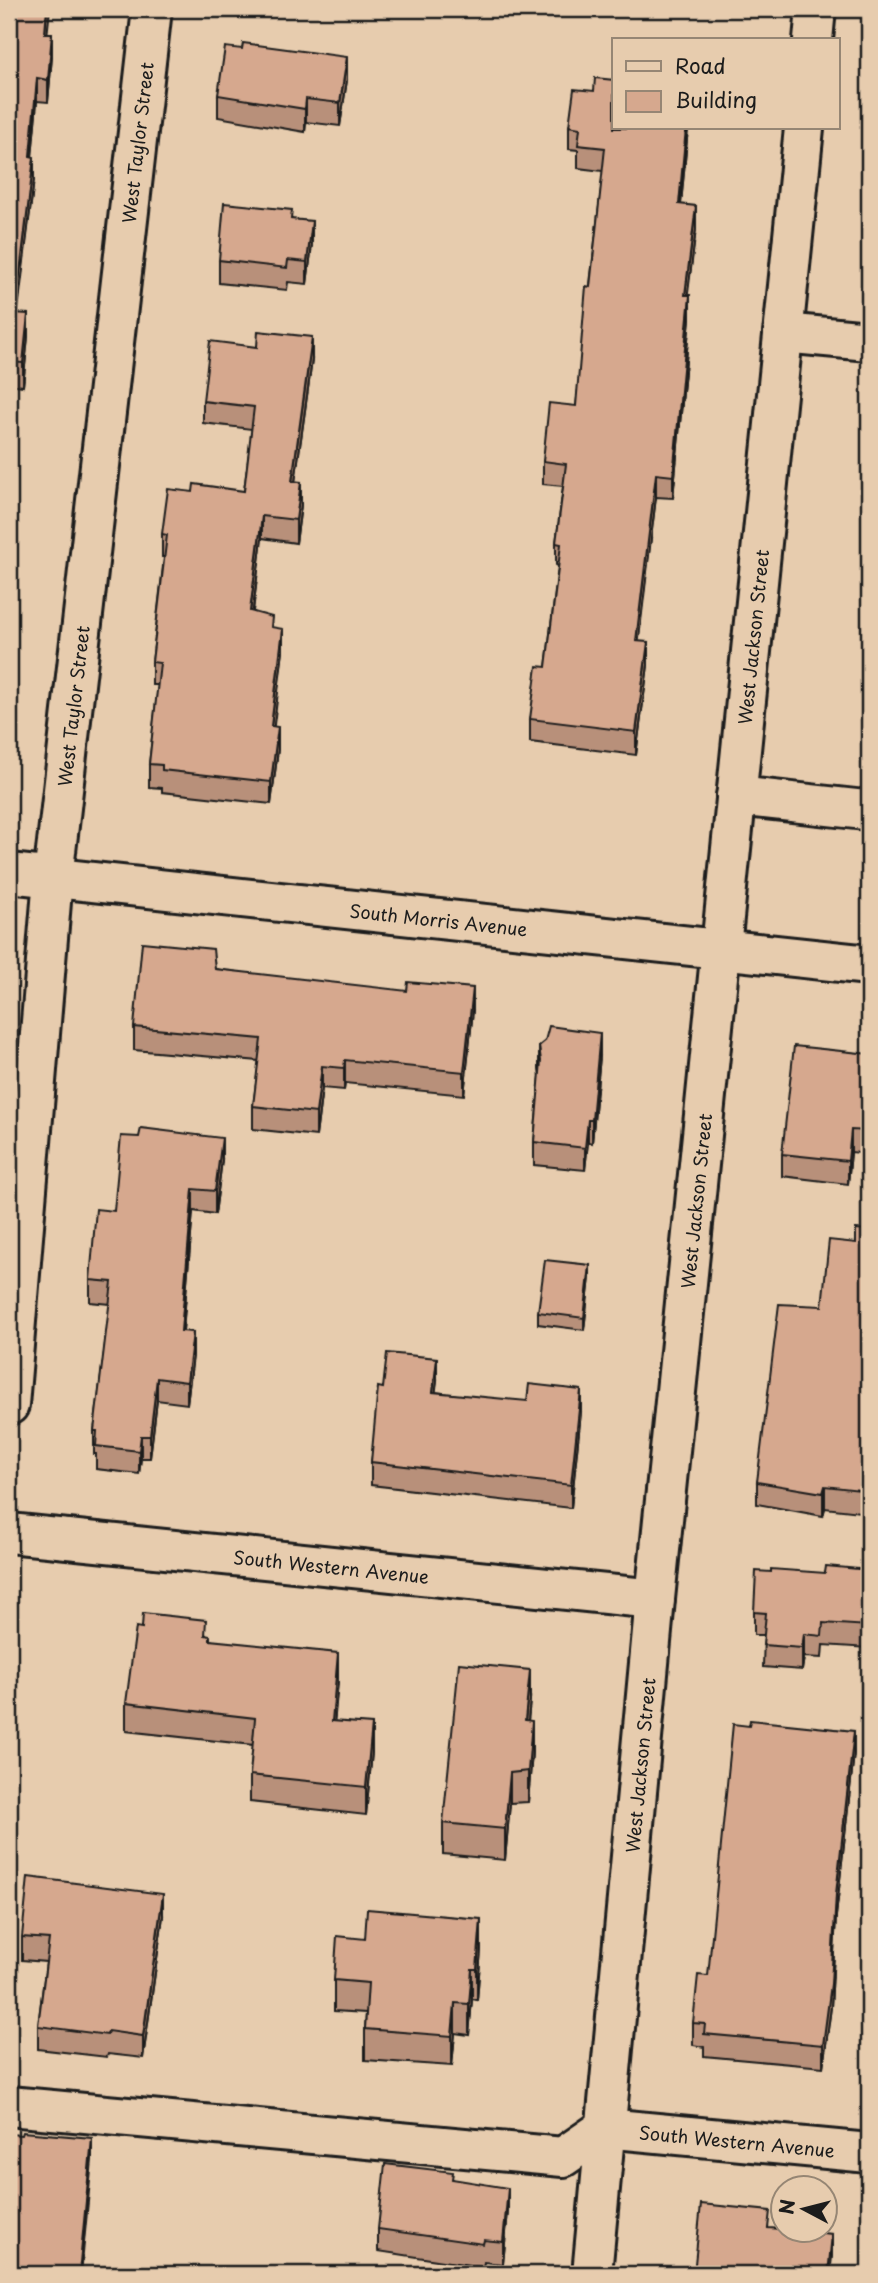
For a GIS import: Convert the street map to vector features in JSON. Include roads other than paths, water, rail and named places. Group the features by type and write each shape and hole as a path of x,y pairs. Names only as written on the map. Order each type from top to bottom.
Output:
{"street":[{"name":"West Taylor Street","path":"9,1405 53,878 152,9"},
{"path":"813,38 816,9"},
{"name":"West Jackson Street","path":"592,2274 655,1599 804,130"},
{"path":"783,333 869,341"},
{"path":"736,796 865,810 869,807"},
{"name":"South Morris Avenue","path":"9,873 869,965"},
{"name":"South Western Avenue","path":"9,1533 655,1599"},
{"path":"9,2106 563,2157 605,2128"},
{"name":"South Western Avenue","path":"605,2128 869,2153"}]}
